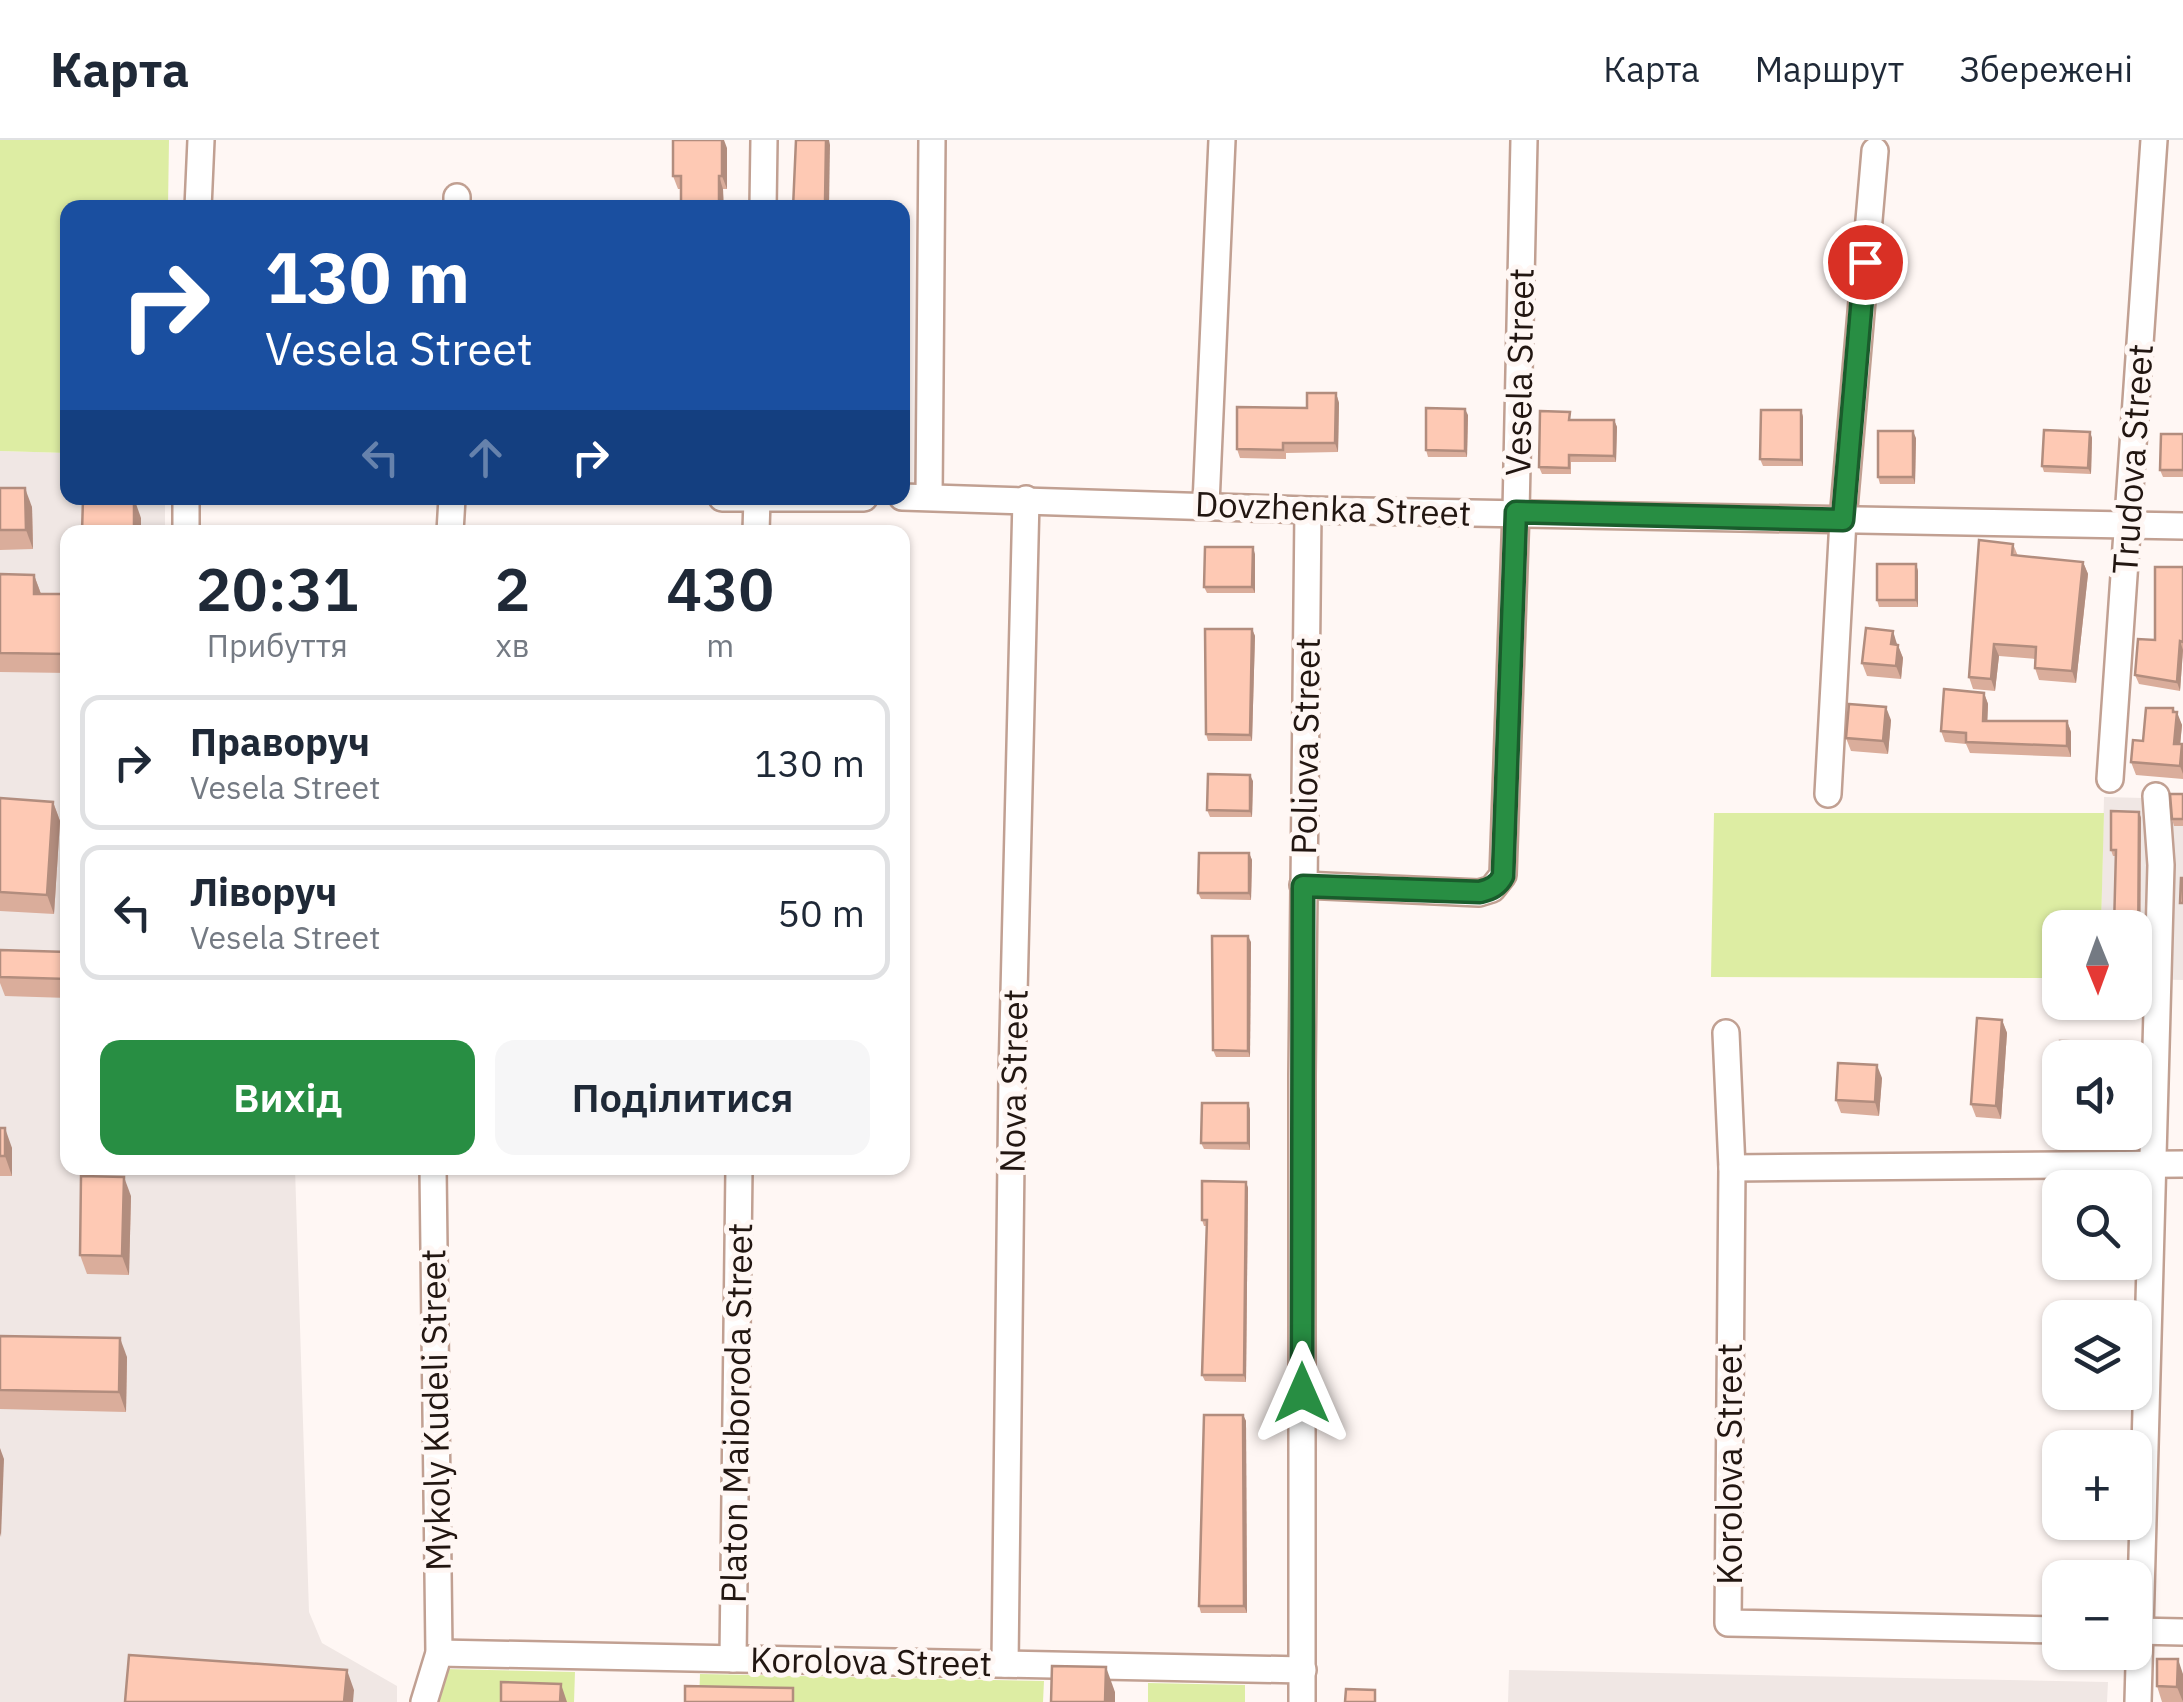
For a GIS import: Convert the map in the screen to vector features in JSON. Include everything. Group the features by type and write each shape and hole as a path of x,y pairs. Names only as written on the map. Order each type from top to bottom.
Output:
{"street":[{"path":"198,200 201,140"},
{"path":"763,200 764,140"},
{"path":"930,497 932,140"},
{"path":"1206,504 1222,140"},
{"name":"Vesela Street","path":"1303,886 1480,892 1492,889 1503,876 1524,140"},
{"name":"Trudova Street","path":"2110,779 2154,140"},
{"path":"1828,794 1843,520 1874,151"},
{"name":"Dovzhenka Street","path":"910,497 1308,510 2183,526"},
{"name":"Nova Street","path":"1004,1664 1012,1076 1026,498"},
{"name":"Poliova Street","path":"1302,1702 1303,886 1308,510"},
{"path":"2139,1560 2161,865 2156,796"},
{"name":"Korolova Street","path":"1726,1033 1732,1168 1728,1623 2042,1630"},
{"path":"1732,1168 2183,1164"},
{"name":"Mykoly Kudeli Street","path":"424,1702 438,1653 433,1175"},
{"name":"Platon Maiboroda Street","path":"734,1659 739,1175"},
{"path":"2152,1631 2183,1632"},
{"name":"Korolova Street","path":"438,1653 1303,1670"},
{"path":"2138,1670 2138,1702"}],"shaded area":[{"path":"0,451 60,453 60,505 165,505 165,525 60,525 60,1175 295,1175 309,1612 322,1643 397,1686 397,1702 0,1702"},
{"path":"2104,797 2183,799 2183,980 2152,979 2152,910 2101,910"},
{"path":"1509,1670 2108,1682 2107,1702 1508,1702"}],"green space":[{"path":"0,140 169,140 168,200 60,200 60,453 0,451"},
{"path":"1714,813 2104,813 2101,910 2042,910 2042,978 1711,977"},
{"path":"446,1669 575,1672 574,1702 439,1702"},
{"path":"700,1674 1044,1681 1043,1702 699,1702"},
{"path":"1148,1683 1245,1685 1245,1702 1148,1702"}],"building":[{"path":"673,140 722,140 719,200 681,200 681,176 673,176"},
{"path":"796,140 826,140 825,200 793,200"},
{"path":"1307,393 1336,393 1335,443 1283,443 1283,450 1237,449 1237,407 1307,408"},
{"path":"1426,408 1465,409 1465,451 1426,450"},
{"path":"1761,410 1801,410 1801,460 1760,459"},
{"path":"1540,411 1570,412 1569,420 1614,420 1614,456 1569,455 1569,468 1539,467"},
{"path":"2044,430 2090,432 2088,468 2042,466"},
{"path":"1878,431 1913,431 1913,477 1878,477"},
{"path":"2161,434 2183,434 2183,470 2160,470"},
{"path":"0,488 25,488 26,530 0,530"},
{"path":"83,505 134,505 134,525 82,525"},
{"path":"1979,540 2013,544 2012,555 2083,562 2072,671 2035,668 2036,647 1994,644 1991,679 1969,677"},
{"path":"1205,547 1253,547 1252,587 1204,587"},
{"path":"1877,564 1916,564 1916,600 1877,600"},
{"path":"2155,567 2183,567 2183,642 2180,641 2177,682 2135,675 2138,639 2155,640"},
{"path":"0,574 34,575 34,594 60,594 60,654 0,653"},
{"path":"1866,628 1893,631 1891,644 1898,645 1896,666 1862,663"},
{"path":"1205,629 1252,629 1250,735 1206,734"},
{"path":"1944,689 1984,693 1983,721 2067,721 2067,746 1966,742 1966,733 1941,731"},
{"path":"1849,704 1886,707 1883,741 1846,738"},
{"path":"2146,708 2173,708 2177,712 2174,744 2182,744 2180,766 2131,762 2133,740 2143,741"},
{"path":"1208,774 1250,775 1250,811 1207,810"},
{"path":"2170,794 2183,794 2183,819 2172,819"},
{"path":"0,798 53,802 47,895 0,892"},
{"path":"2111,811 2139,812 2138,910 2114,910 2116,850 2111,850"},
{"path":"1199,853 1249,853 1249,893 1198,893"},
{"path":"1212,936 1248,936 1248,1051 1213,1050"},
{"path":"0,950 60,952 60,979 0,977"},
{"path":"1977,1018 2002,1020 1996,1106 1971,1104"},
{"path":"1838,1063 1877,1065 1875,1102 1836,1100"},
{"path":"1202,1103 1248,1103 1248,1143 1201,1143"},
{"path":"0,1128 5,1128 5,1156 0,1156"},
{"path":"81,1176 124,1177 122,1256 80,1255"},
{"path":"1202,1181 1246,1182 1244,1375 1202,1375 1207,1220 1202,1220"},
{"path":"0,1336 120,1338 119,1392 0,1390"},
{"path":"1204,1415 1243,1415 1244,1606 1199,1606"},
{"path":"129,1655 347,1670 344,1702 125,1702"},
{"path":"2157,1659 2178,1659 2177,1687 2157,1686"},
{"path":"1052,1666 1106,1667 1105,1702 1051,1702"},
{"path":"501,1682 561,1684 560,1702 501,1702"},
{"path":"685,1686 793,1688 793,1702 685,1702"},
{"path":"1346,1689 1375,1690 1375,1702 1345,1702"}],"route":[{"path":"1302,1393 1303,886 1480,892 1500,882 1516,512 1843,520 1865,262"}]}
